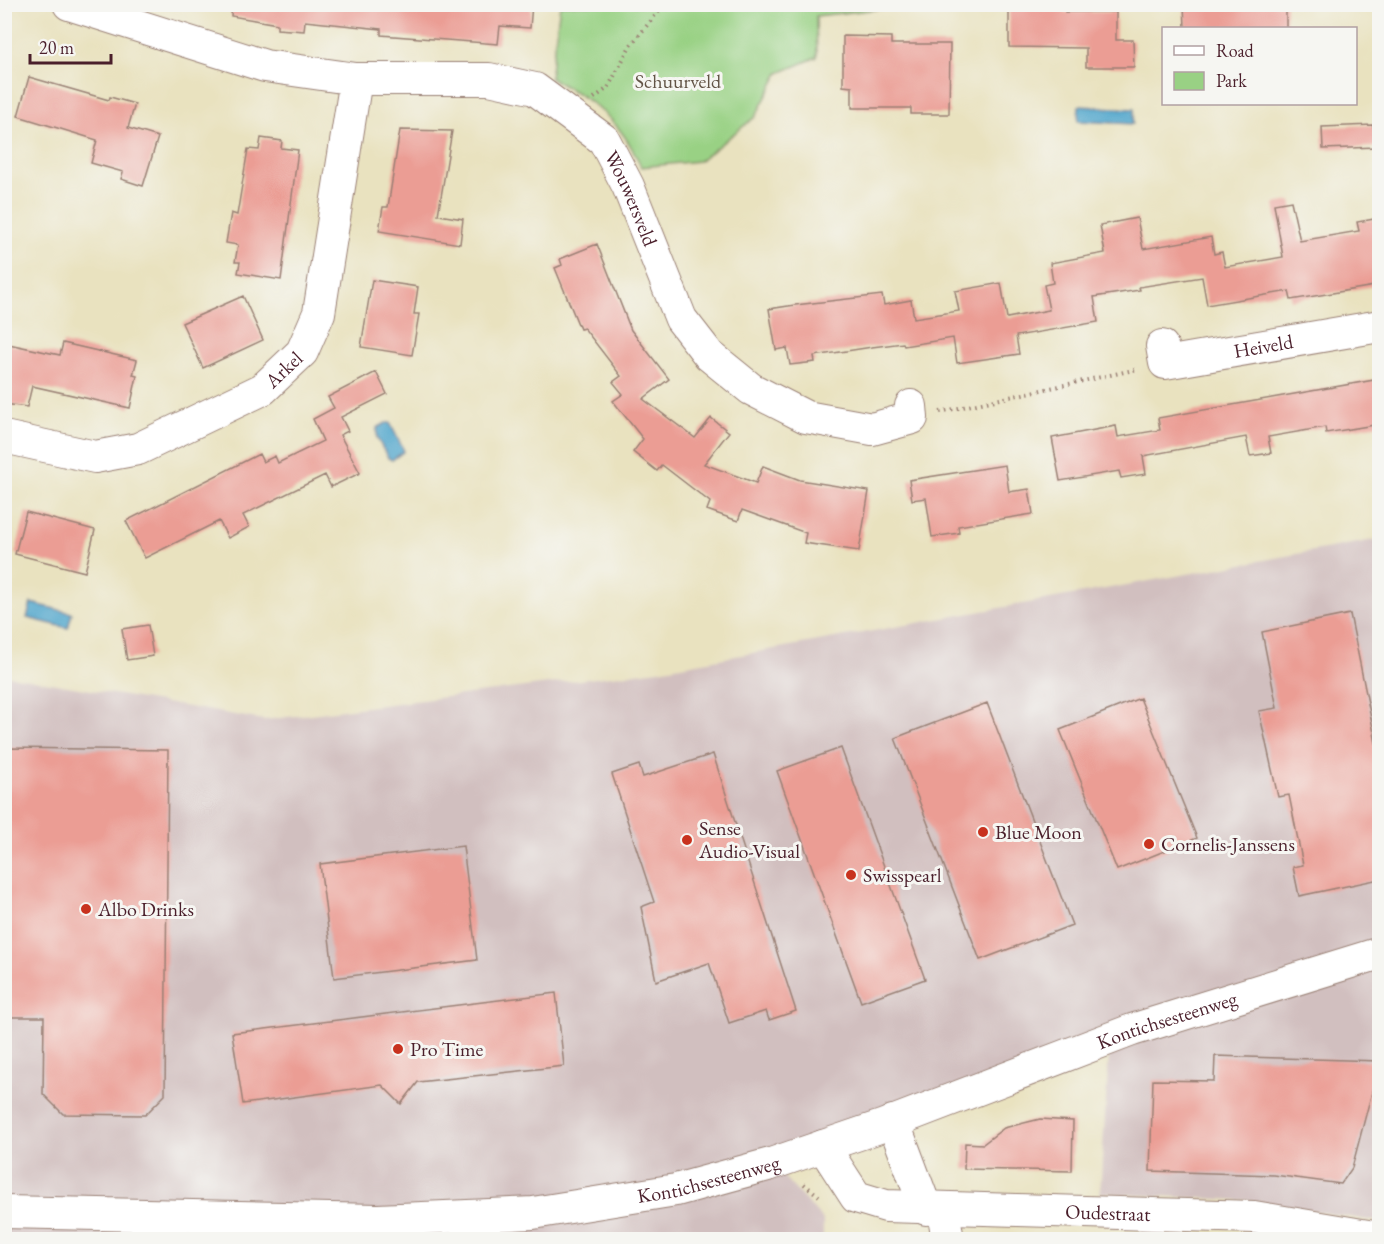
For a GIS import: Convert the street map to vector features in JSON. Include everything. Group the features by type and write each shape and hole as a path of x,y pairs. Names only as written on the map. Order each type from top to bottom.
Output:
{"street":[{"name":"Wouwersveld","path":"69,4 129,12 265,66 356,79 489,79 535,89 604,140 628,186 681,319 709,355 751,389 806,417 872,429 911,412"},
{"name":"Arkel","path":"4,437 95,457 138,449 263,389 302,352 320,313 356,79"},
{"name":"Heiveld","path":"1163,355 1380,326"},
{"name":"Kontichsesteenweg","path":"4,1212 378,1220 532,1213 676,1190 771,1164 823,1146 1132,1029 1380,953"},
{"path":"893,1121 939,1220"},
{"name":"Oudestraat","path":"823,1146 856,1197 939,1220 1254,1217 1380,1239"}],"path":[{"path":"570,114 608,88 630,46 665,4"},
{"path":"911,412 1163,355"}],"shaded area":[{"path":"1379,539 1379,1222 1255,1201 1100,1193 1110,1039 772,1164 823,1220 823,1239 5,1239 4,675 264,720 659,670"}],"green space":[{"name":"Schuurveld","path":"560,5 886,5 887,8 816,16 817,57 779,73 755,117 699,161 641,167 625,137 604,113 580,95 550,78"}],"water":[{"path":"1079,106 1134,109 1133,124 1078,121"},
{"path":"390,423 404,451 392,460 388,458 377,438 377,428"},
{"path":"31,603 72,613 68,628 27,618"}],"building":[{"path":"232,4 532,4 530,28 500,26 498,44 381,35 381,29 305,21 304,31 277,29 277,24 231,16"},
{"path":"1009,4 1065,4 1065,12 1116,12 1116,40 1133,40 1134,67 1086,67 1086,48 1009,47"},
{"path":"1184,4 1286,4 1286,27 1185,27"},
{"path":"843,36 891,37 891,44 950,44 949,114 911,114 911,108 852,108 852,87 843,86"},
{"path":"29,77 109,100 110,97 135,104 128,128 158,137 143,186 121,179 123,172 91,163 97,140 18,116"},
{"path":"1373,125 1377,147 1323,149 1322,127"},
{"path":"400,130 452,131 438,215 463,219 460,244 379,231 383,207 388,207"},
{"path":"261,138 282,141 281,148 298,150 281,280 238,273 240,262 235,262 238,245 226,243 231,213 237,215 248,149 259,150"},
{"path":"1291,201 1300,241 1359,231 1357,222 1380,218 1380,285 1291,300 1289,291 1207,305 1202,277 1139,287 1140,290 1094,297 1098,322 1016,336 1019,354 957,363 953,338 814,356 815,362 790,365 787,348 776,350 769,309 795,305 882,295 884,305 911,300 914,318 959,311 955,291 1001,283 1007,318 1049,310 1044,285 1053,283 1050,263 1105,253 1100,225 1137,218 1143,249 1211,237 1214,254 1222,252 1225,267 1283,257 1274,204"},
{"path":"597,244 631,330 669,379 643,399 695,438 711,418 729,432 704,464 756,483 763,466 800,480 869,491 859,551 804,543 806,533 742,510 738,521 707,510 710,502 662,465 657,471 633,452 643,439 613,401 623,394 613,382 621,376 584,328 580,329 555,268 562,265 560,259"},
{"path":"372,280 418,287 414,314 419,314 412,355 361,347"},
{"path":"243,296 263,340 203,368 182,323"},
{"path":"4,343 60,355 63,343 137,360 133,375 137,376 130,408 32,386 27,407 4,404"},
{"path":"376,372 387,394 341,417 348,431 340,435 360,473 331,487 325,475 243,515 249,527 228,538 219,521 145,558 126,521 259,454 263,462 275,456 278,463 323,441 313,419 334,408 328,397"},
{"path":"1380,379 1380,424 1326,433 1325,427 1268,437 1271,453 1250,456 1246,437 1143,456 1146,474 1121,478 1119,471 1060,481 1052,438 1116,426 1118,437 1160,430 1158,418"},
{"path":"1005,465 1009,492 1029,489 1033,514 958,526 959,533 932,537 926,498 912,500 909,480"},
{"path":"26,512 95,530 85,572 15,554"},
{"path":"1350,614 1376,743 1380,743 1380,879 1299,896 1293,867 1303,865 1289,795 1278,797 1259,711 1277,708 1262,632"},
{"path":"148,625 153,656 127,660 122,629"},
{"path":"1140,698 1197,838 1117,870 1060,730"},
{"name":"Blue Moon","path":"987,703 1072,925 980,960 895,738"},
{"name":"Albo Drinks","path":"5,748 168,750 165,1095 145,1115 63,1114 43,1094 44,1017 4,1017"},
{"name":"Swisspearl","path":"841,748 925,979 861,1002 777,771"},
{"name":"Sense Audio-Visual","path":"713,754 796,1011 769,1020 766,1011 729,1023 709,963 656,981 641,907 654,902 612,774 639,765 643,777"},
{"path":"463,846 477,960 334,978 320,864"},
{"name":"Pro Time","path":"556,993 564,1066 418,1082 401,1104 382,1085 243,1104 232,1033"},
{"path":"1215,1056 1380,1061 1352,1168 1341,1184 1274,1175 1150,1171 1153,1080 1214,1081"},
{"path":"1040,1119 1073,1121 1072,1171 964,1169 965,1143 983,1144 1004,1128"}],"place":[{"name":"Blue Moon","path":"983,832"},
{"name":"Sense Audio-Visual","path":"687,840"},
{"name":"Cornelis-Janssens","path":"1149,844"},
{"name":"Swisspearl","path":"851,875"},
{"name":"Albo Drinks","path":"86,909"},
{"name":"Pro Time","path":"398,1049"}]}
